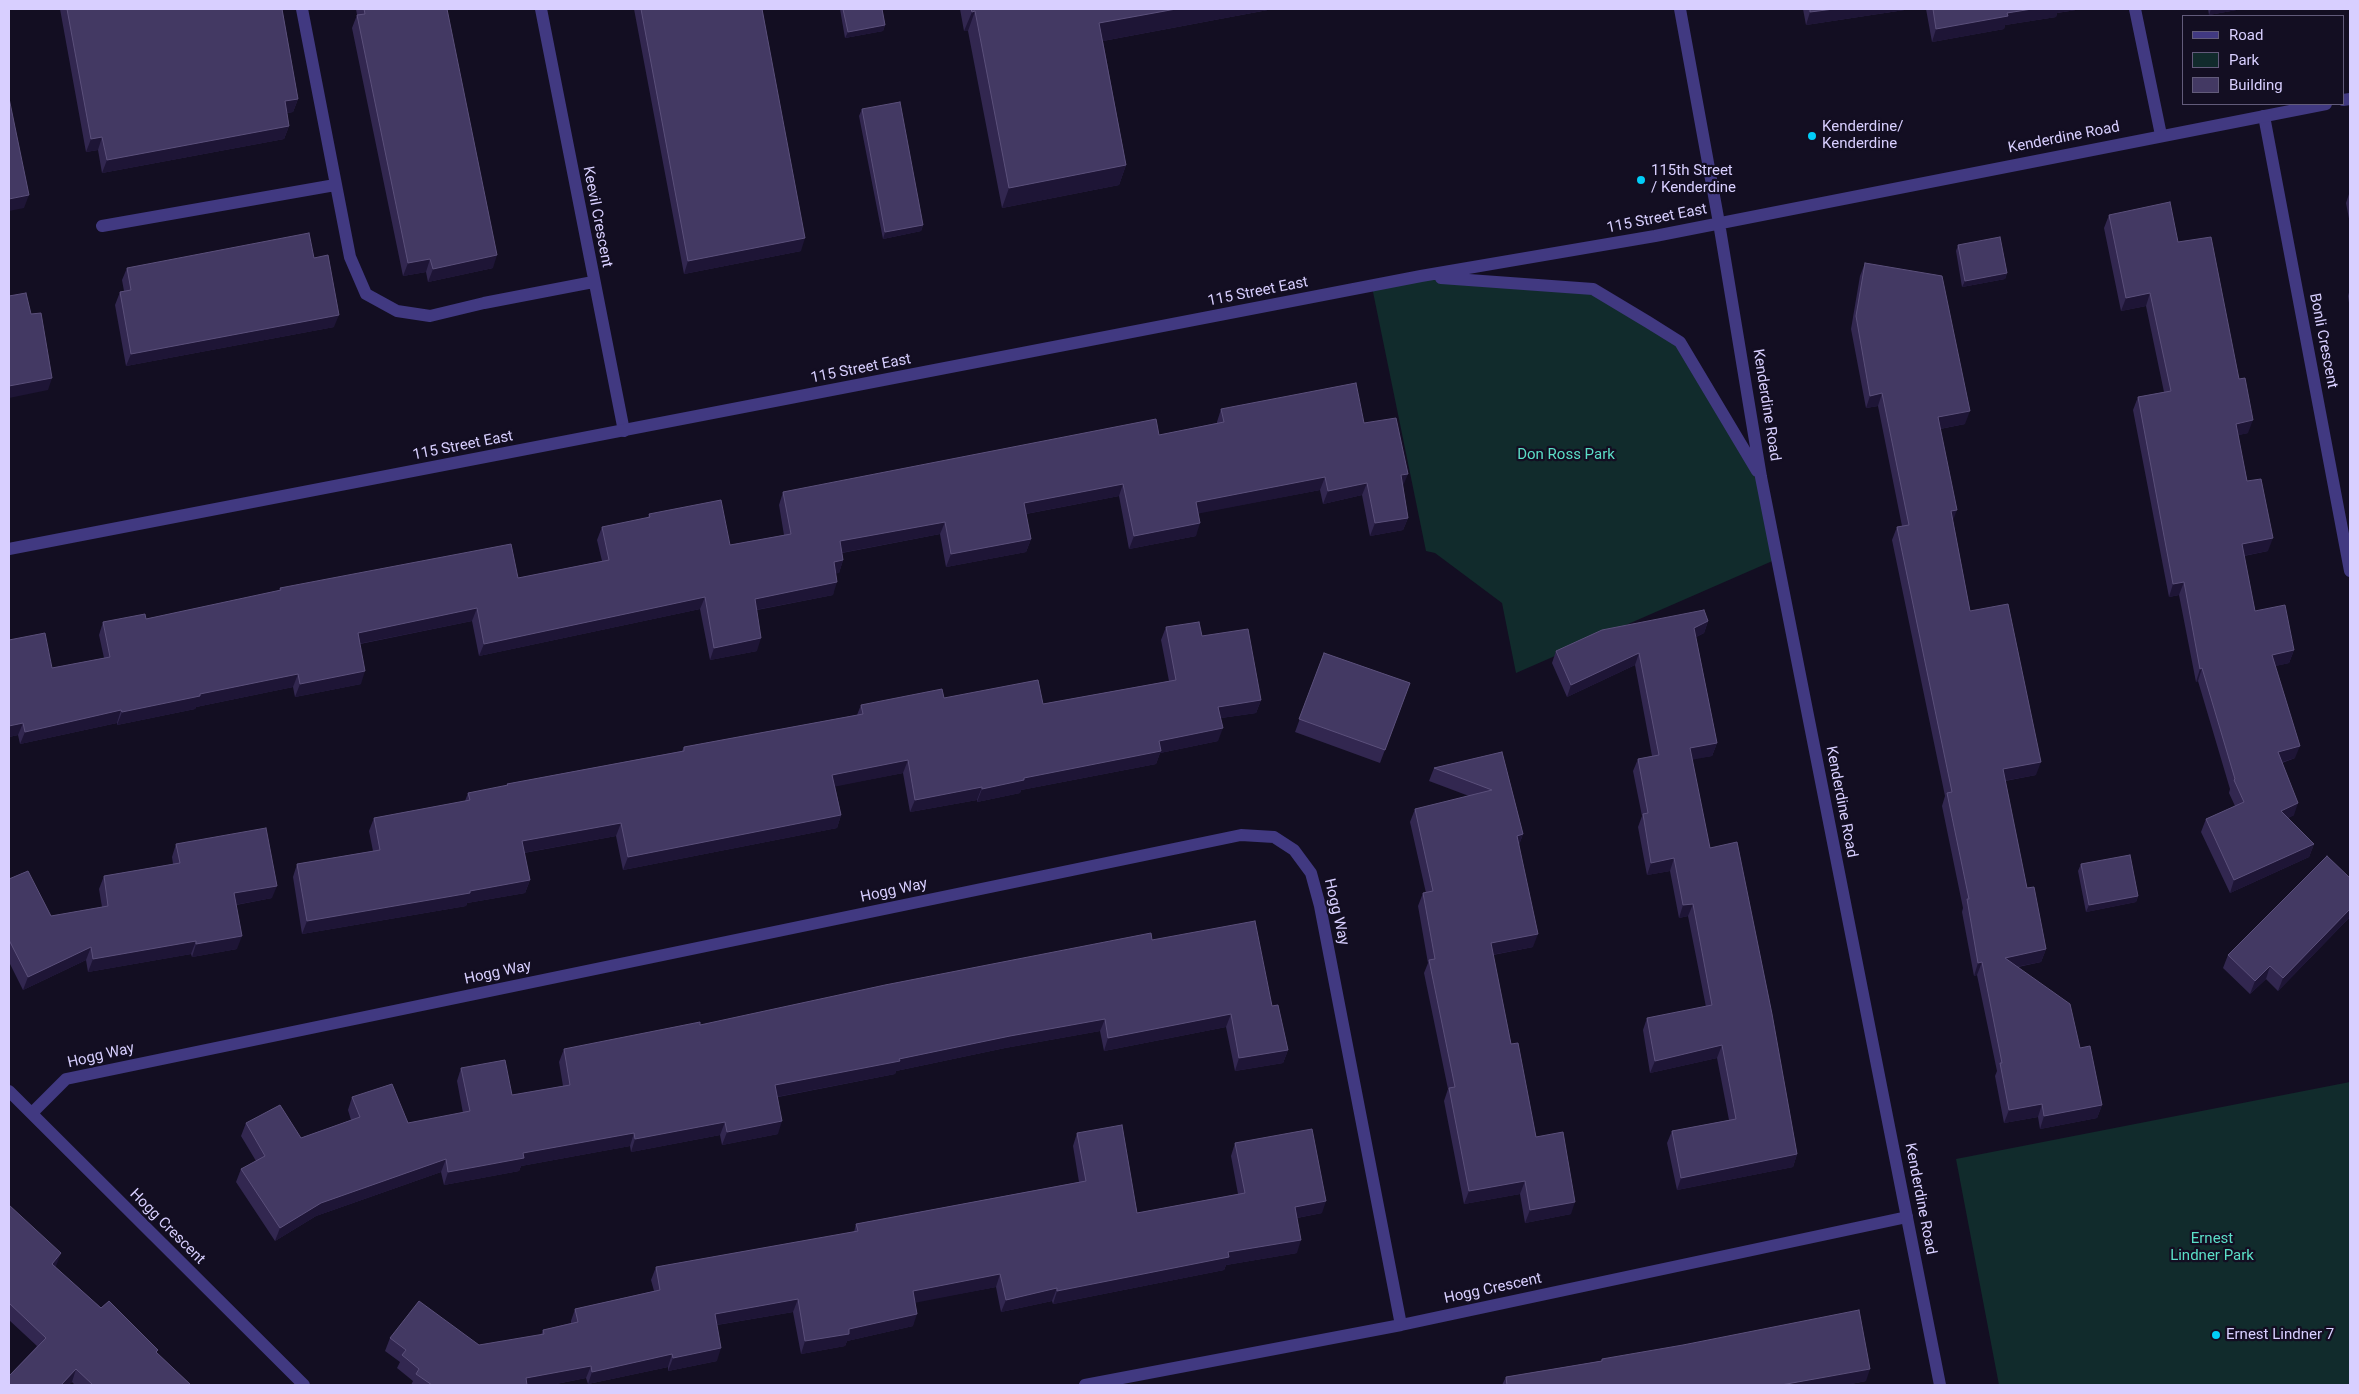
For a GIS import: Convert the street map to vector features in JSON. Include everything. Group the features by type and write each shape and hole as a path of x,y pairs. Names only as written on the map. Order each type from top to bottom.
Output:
{"street":[{"path":"302,9 350,257 366,294 397,311 430,316 484,303 593,282"},
{"name":"Keevil Crescent","path":"541,9 593,282 624,431"},
{"name":"Kenderdine Road","path":"1680,9 1719,223 1761,478 1940,1385"},
{"path":"2135,9 2161,135"},
{"name":"Kenderdine Road","path":"1719,223 2321,105"},
{"name":"Bonli Crescent","path":"2264,116 2350,571"},
{"path":"102,226 335,185"},
{"name":"115 Street East","path":"9,549 1421,276 1719,223"},
{"path":"1421,276 1593,289 1680,342 1761,478"},
{"name":"Hogg Way","path":"32,1114 66,1080 1241,835 1274,837 1294,850 1311,873 1320,906 1401,1325"},
{"name":"Hogg Crescent","path":"9,1091 304,1385"},
{"name":"Hogg Crescent","path":"1085,1385 1401,1325 1907,1217"}],"green space":[{"name":"Don Ross Park","path":"1421,276 1593,289 1680,342 1761,477 1777,559 1516,673 1502,603 1435,553 1426,551 1372,287"},
{"name":"Ernest Lindner Park","path":"2350,1082 2350,1385 1999,1385 1956,1159"}],"building":[{"path":"67,9 282,9 298,99 285,101 289,126 107,160 102,137 91,139"},
{"path":"364,9 447,9 497,255 433,269 430,259 408,263 357,15 365,14"},
{"path":"641,9 762,9 805,238 688,261"},
{"path":"843,9 882,9 885,25 848,32"},
{"path":"971,9 1176,9 1099,23 1126,165 1009,188 975,11 972,12"},
{"path":"1810,9 1834,9 1810,12"},
{"path":"1933,9 2032,9 2007,13 2008,16 1936,29"},
{"path":"9,98 29,195 9,199"},
{"path":"900,102 923,225 885,232 862,109"},
{"path":"2170,202 2178,242 2211,237 2239,379 2245,378 2253,420 2236,424 2247,481 2261,479 2273,538 2242,544 2255,611 2285,605 2294,650 2272,655 2300,746 2278,752 2298,803 2281,811 2314,844 2234,880 2206,819 2244,802 2234,780 2202,668 2200,669 2184,582 2173,584 2138,397 2171,391 2150,293 2126,298 2109,215"},
{"path":"309,233 314,258 328,255 339,315 131,354 120,292 131,290 127,268"},
{"path":"2000,237 2007,273 1965,281 1958,245"},
{"path":"1865,263 1942,276 1970,411 1938,417 1957,510 1951,511 1970,611 2008,604 2041,762 2003,769 2027,888 2034,887 2046,949 2005,958 2070,1004 2080,1048 2090,1046 2102,1105 2044,1116 2042,1104 2009,1110 2000,1063 2002,1063 1982,962 1978,963 1967,899 1969,899 1947,793 1952,792 1897,527 1909,525 1882,393 1870,396 1856,316"},
{"path":"26,293 31,314 41,313 52,378 9,386 9,296"},
{"path":"1356,383 1364,423 1396,418 1408,474 1401,475 1408,518 1375,523 1367,483 1328,491 1325,477 1196,502 1200,523 1134,536 1123,484 1024,503 1031,539 951,554 945,522 840,541 843,560 834,562 837,582 755,599 761,638 714,648 705,597 484,644 477,608 358,633 365,671 300,684 298,674 122,712 121,710 25,732 23,723 9,726 9,640 45,633 52,668 110,657 103,622 145,614 146,619 281,590 280,588 511,544 518,578 609,560 602,527 650,517 649,514 721,500 730,545 791,534 783,492 1156,419 1159,435 1224,422 1221,409"},
{"path":"1704,610 1708,621 1694,628 1717,743 1690,748 1710,848 1737,842 1772,1014 1797,1154 1681,1178 1672,1131 1736,1119 1722,1045 1655,1061 1647,1018 1712,1005 1693,904 1683,905 1674,858 1651,863 1643,814 1648,813 1638,759 1659,755 1639,653 1571,685 1556,651 1602,630"},
{"path":"1199,622 1202,636 1248,629 1261,700 1218,707 1223,728 1159,741 1161,751 1024,778 1024,780 982,789 982,787 915,800 908,760 832,775 841,815 628,857 621,823 522,841 530,880 470,891 470,893 307,921 297,864 380,850 374,818 470,800 468,793 507,784 684,751 684,747 863,714 861,705 942,689 944,698 1038,680 1043,704 1176,680 1166,627"},
{"path":"1324,653 1410,683 1385,750 1299,719"},
{"path":"1502,752 1523,834 1517,836 1538,934 1491,943 1511,1044 1518,1043 1536,1137 1563,1132 1575,1202 1530,1210 1525,1181 1469,1191 1449,1088 1455,1087 1429,960 1435,959 1423,893 1433,891 1415,809 1492,790 1434,768"},
{"path":"266,828 277,886 234,893 242,936 196,944 196,941 93,959 91,947 28,977 9,940 9,879 28,871 51,916 108,906 104,876 180,863 176,844"},
{"path":"2130,855 2138,896 2089,905 2081,864"},
{"path":"2327,856 2350,878 2350,909 2283,978 2270,966 2255,981 2228,955"},
{"path":"1255,921 1272,1006 1278,1005 1288,1050 1239,1058 1231,1014 1108,1038 1105,1019 1010,1036 899,1059 900,1061 775,1085 782,1121 727,1132 725,1122 635,1139 634,1133 523,1153 524,1158 448,1172 446,1159 321,1203 280,1228 241,1169 265,1156 246,1123 280,1105 301,1138 360,1117 352,1097 392,1084 408,1123 470,1111 461,1068 505,1060 512,1095 570,1085 564,1049 700,1022 700,1025 885,985 1151,933 1152,940"},
{"path":"1122,1125 1137,1213 1245,1193 1235,1143 1312,1129 1326,1201 1295,1207 1301,1240 1228,1252 1229,1257 1057,1291 1057,1288 1006,1300 1000,1274 913,1291 917,1314 849,1329 849,1334 805,1341 798,1299 715,1314 721,1348 673,1358 672,1354 592,1372 591,1366 526,1378 527,1385 432,1385 416,1374 419,1369 402,1355 406,1350 390,1338 419,1301 479,1345 544,1334 543,1330 578,1322 575,1309 660,1290 656,1267 858,1231 856,1224 1086,1181 1077,1133"},
{"path":"9,1205 61,1253 52,1264 101,1308 109,1301 158,1350 156,1352 191,1385 93,1385 76,1369 61,1385 10,1385 9,1376 46,1338 9,1303"},
{"path":"1859,1310 1870,1369 1781,1385 1507,1385 1506,1377 1602,1361 1602,1359"}],"place":[{"name":"Kenderdine/ Kenderdine","path":"1812,136"},
{"name":"115th Street / Kenderdine","path":"1641,180"},
{"name":"Ernest Lindner 7","path":"2216,1335"}]}
